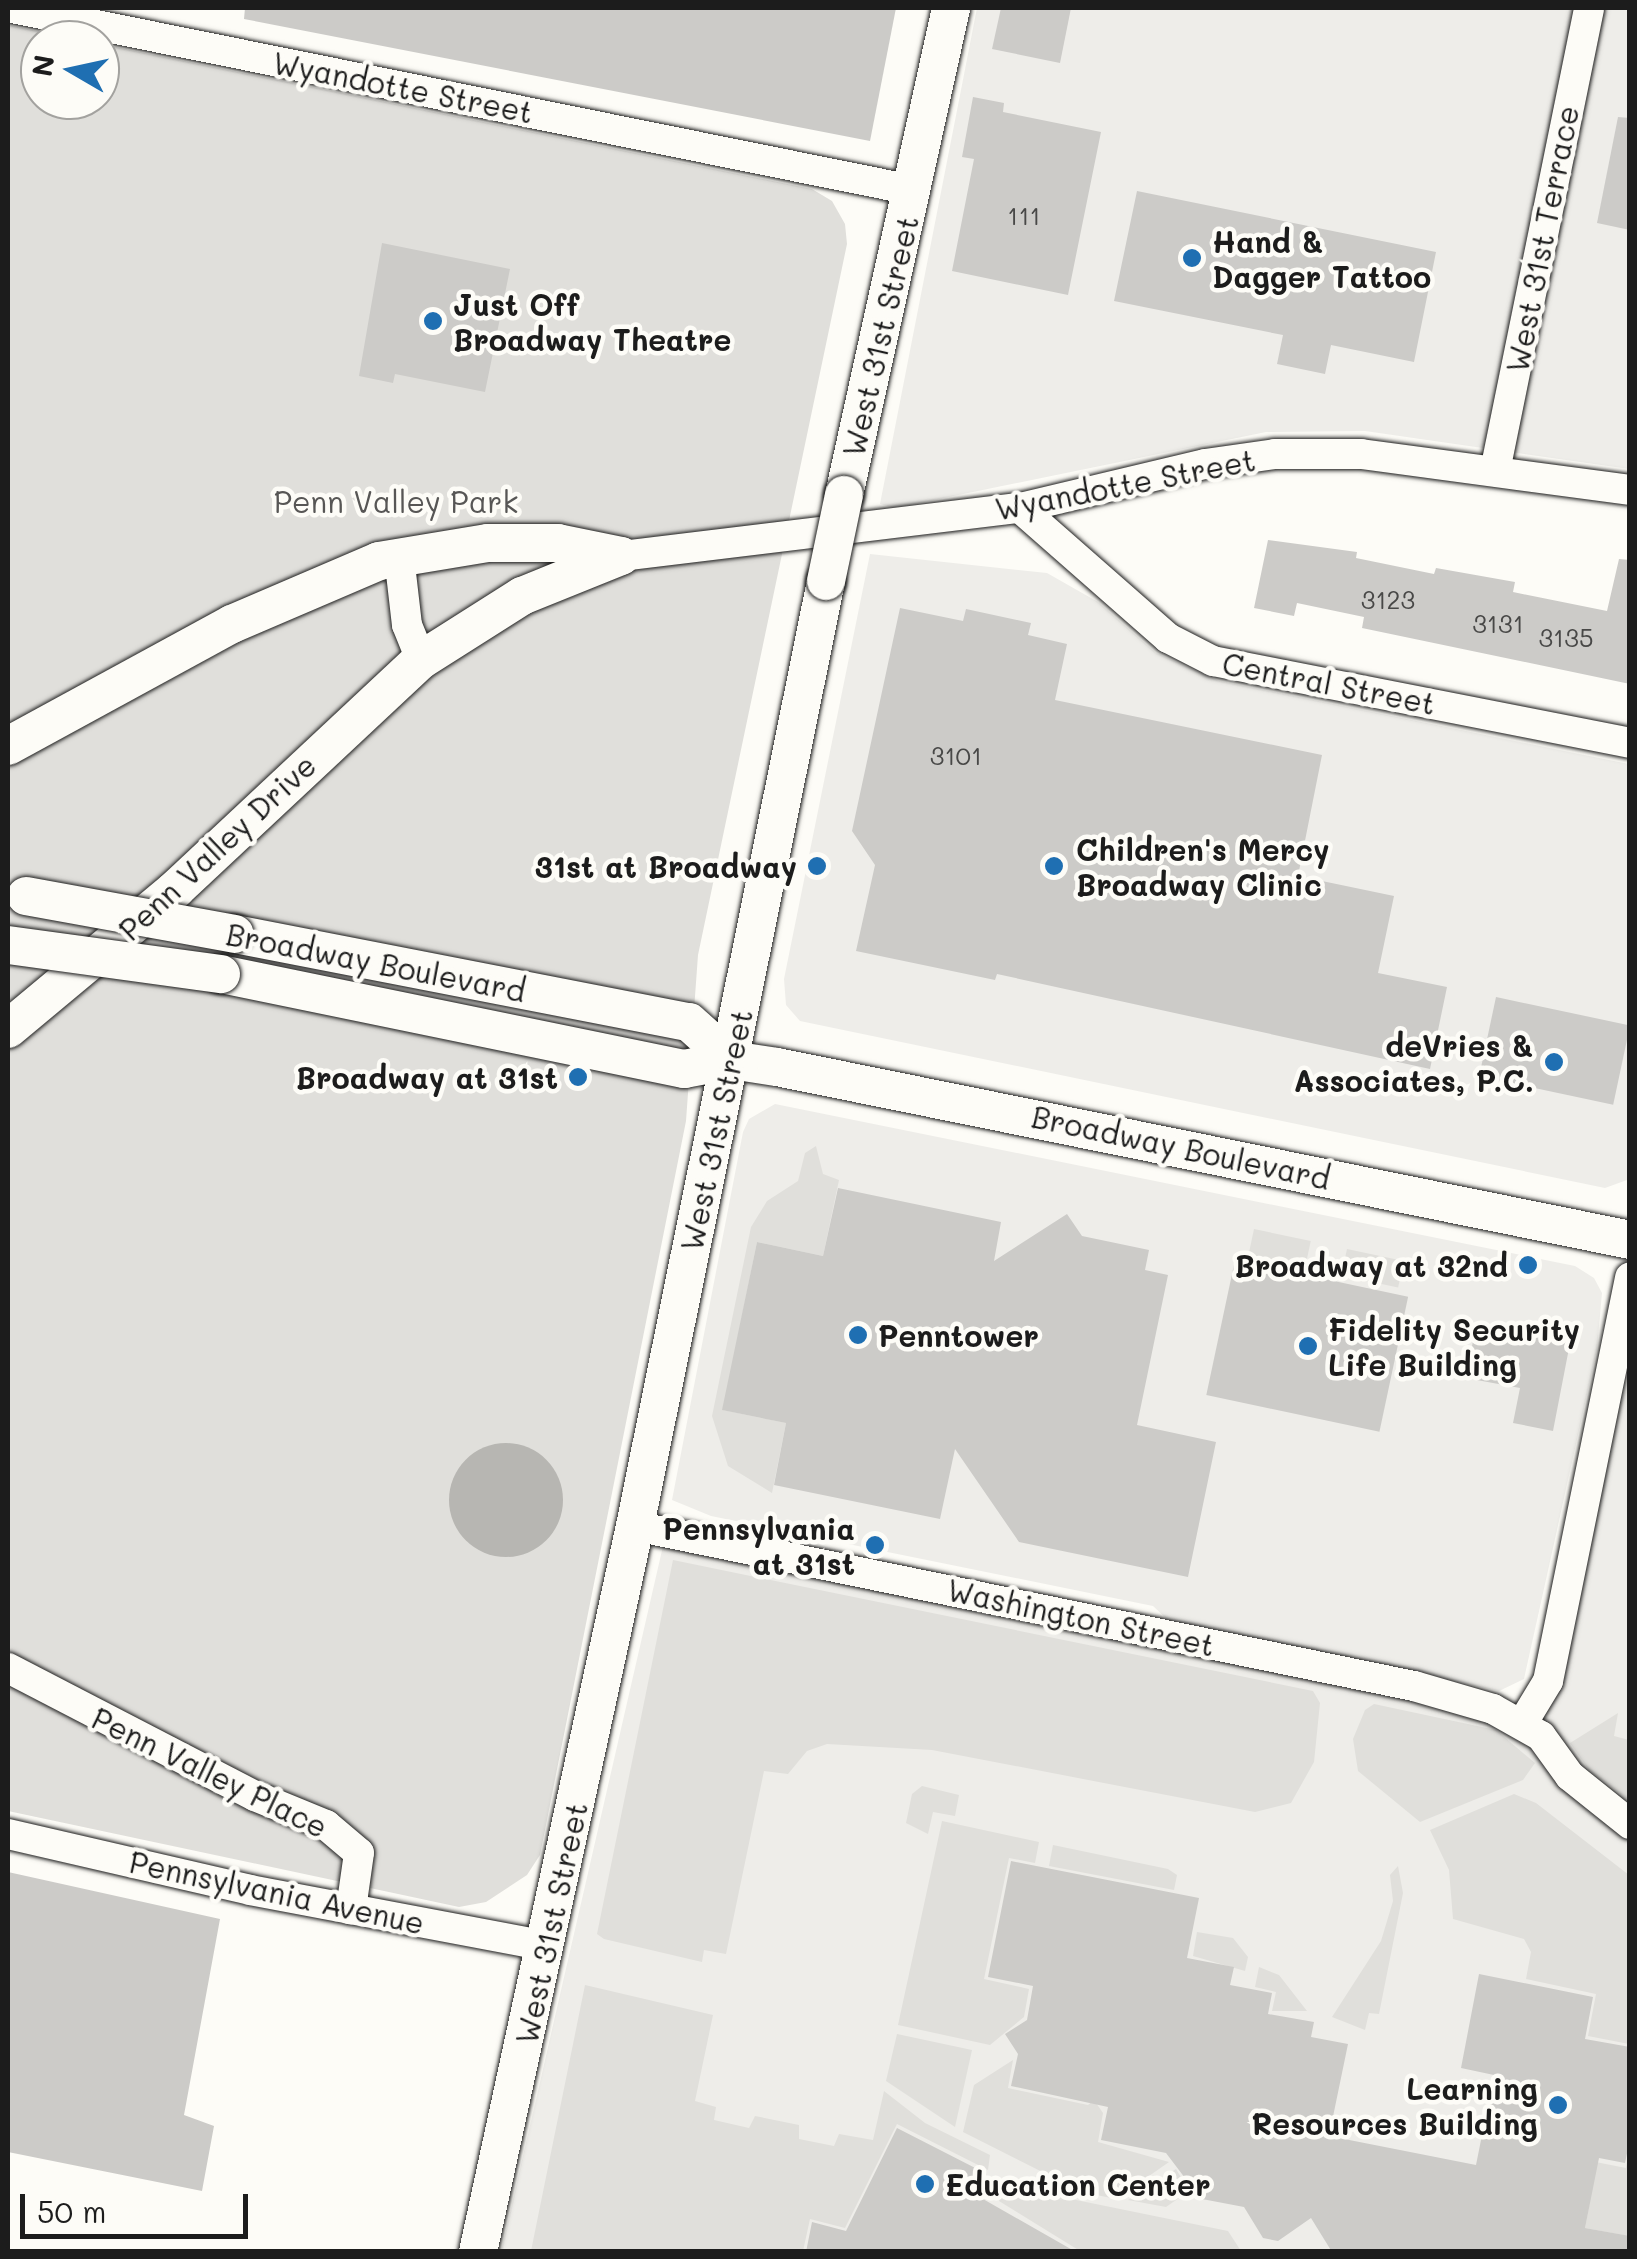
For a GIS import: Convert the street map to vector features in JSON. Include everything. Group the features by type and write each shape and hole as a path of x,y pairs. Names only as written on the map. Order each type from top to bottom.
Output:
{"main road":[{"name":"West 31st Street","path":"478,2252 635,1526 844,495 951,8"},
{"path":"8,746 232,624 399,556 488,543 558,543 620,556"},
{"name":"Penn Valley Drive","path":"8,1029 176,889 421,660 522,596 620,556"},
{"name":"Broadway Boulevard","path":"17,895 689,1022 731,1060"},
{"name":"Broadway Boulevard","path":"8,945 221,974 684,1069 731,1060 1630,1240"}],"street":[{"name":"Wyandotte Street","path":"12,8 912,190"},
{"name":"West 31st Terrace","path":"1495,472 1589,8"},
{"name":"Wyandotte Street","path":"620,556 1020,508 1206,464 1275,454 1362,454 1630,490"},
{"name":"Central Street","path":"1020,508 1168,638 1213,660 1630,743"},
{"path":"399,556 407,625 421,660"},
{"path":"1630,1277 1548,1681 1522,1724 1541,1736 1570,1776 1630,1824"},
{"name":"Washington Street","path":"635,1526 1414,1686 1522,1724"},
{"name":"Penn Valley Place","path":"8,1668 222,1780 326,1825 359,1853 351,1909"},
{"name":"Pennsylvania Avenue","path":"8,1834 351,1909 546,1946"}],"shaded area":[{"path":"977,8 1629,8 1629,469 1365,431 1266,432 895,508 880,504"},
{"name":"Children's Mercy Broadway Clinic","path":"870,554 1047,573 1098,602 1156,653 1219,681 1629,764 1627,1180 1605,1188 800,1021 786,1005 784,979"},
{"path":"775,1104 1575,1266 1594,1278 1602,1293 1597,1349 1524,1679 1499,1691 1169,1621 1153,1606 711,1516 672,1500 743,1132 749,1119"},
{"path":"1629,1350 1629,2251 501,2252 663,1546 1417,1699 1492,1721 1521,1741"},
{"path":"506,1443 538,1452 554,1468 563,1500 554,1532 538,1548 506,1557 474,1548 458,1532 449,1500 458,1468 474,1452"}],"green space":[{"name":"Penn Valley Park","path":"8,25 20,28 20,120 120,120 120,48 812,189 832,201 845,224 847,244 698,955 686,1121 540,1855 527,1875 486,1902 459,1907 8,1811"},
{"path":"816,1146 823,1174 839,1180 823,1256 757,1242 723,1410 786,1423 772,1493 728,1466 712,1416 751,1227 767,1201 798,1181 805,1153"},
{"path":"1254,1229 1311,1241 1305,1268 1248,1256"},
{"path":"1347,1249 1404,1261 1398,1287 1341,1275"},
{"path":"673,1560 1313,1691 1320,1703 1314,1762 1291,1803 1255,1812 932,1750 827,1744 807,1751 788,1774 764,1771 726,1954 704,1950 702,1962 604,1939 597,1934"},
{"path":"1374,1704 1496,1730 1535,1763 1523,1780 1420,1822 1358,1771 1353,1739 1365,1710"},
{"path":"1618,1713 1614,1736 1629,1740 1629,1800 1589,1770 1570,1743"},
{"path":"922,1786 959,1795 955,1816 933,1812 928,1834 906,1823 912,1794"},
{"path":"1514,1794 1536,1803 1629,1875 1629,2044 1588,2036 1596,1994 1526,1979 1531,1952 1524,1939 1453,1919 1449,1870 1430,1830"},
{"path":"942,1821 1039,1842 1035,1863 1009,1858 984,1979 1029,1989 1024,2017 990,2045 898,2025"},
{"path":"1053,1845 1168,1869 1177,1875 1174,1890 1049,1866"},
{"path":"1398,1866 1403,1893 1379,2014 1369,2013 1365,2030 1332,2017 1381,1941 1393,1901 1390,1875"},
{"path":"1197,1932 1233,1938 1248,1957 1245,1971 1193,1956"},
{"path":"1259,1967 1279,1975 1307,2011 1272,2011 1276,1992 1255,1987"},
{"path":"585,1985 713,2015 695,2101 716,2107 714,2120 749,2128 755,2116 799,2125 799,2139 834,2146 839,2134 873,2140 884,2091 925,2123 990,2155 988,2170 897,2124 845,2228 810,2219 803,2251 531,2251"},
{"path":"897,2034 972,2050 955,2127 886,2081"},
{"path":"1013,2060 1008,2088 1088,2105 1094,2100 1103,2113 1098,2142 1169,2162 1116,2199 1082,2192 963,2132 974,2085"},
{"path":"1629,2151 1629,2236 1585,2228 1590,2201 1560,2155 1626,2168"},
{"path":"1176,2169 1182,2179 1179,2198 1166,2207 1128,2200"},
{"path":"1007,2186 1228,2231 1241,2251 1080,2251 999,2201"}],"building":[{"path":"245,8 896,8 870,141 244,19"},
{"path":"1001,8 1071,8 1060,63 992,49"},
{"path":"973,97 1004,103 1003,112 1101,132 1068,295 952,271 974,159 962,157"},
{"path":"1618,117 1630,118 1630,230 1597,223"},
{"path":"1137,191 1436,252 1414,362 1331,345 1325,374 1277,364 1283,335 1114,301"},
{"name":"Just Off Broadway Theatre","path":"382,243 510,269 485,392 395,374 393,383 359,376"},
{"path":"1268,540 1357,552 1356,558 1434,574 1436,568 1515,582 1513,592 1607,611 1619,559 1630,560 1630,684 1362,628 1364,617 1297,603 1294,616 1254,608"},
{"name":"Children's Mercy Broadway Clinic","path":"900,608 963,621 966,609 1031,623 1028,635 1067,644 1055,700 1322,755 1298,876 1394,896 1378,973 1447,987 1430,1069 997,974 995,980 856,951 875,865 852,831"},
{"path":"1496,997 1630,1025 1613,1105 1479,1076"},
{"path":"838,1188 1001,1222 994,1261 1067,1214 1082,1236 1149,1250 1145,1270 1168,1275 1137,1425 1216,1442 1188,1577 1019,1542 955,1449 940,1519 774,1485 786,1423 722,1410 757,1242 823,1256"},
{"name":"Fidelity Security Life Building","path":"1235,1260 1408,1297 1379,1432 1206,1395"},
{"path":"1476,1325 1570,1343 1553,1431 1513,1423 1520,1388 1466,1378"},
{"path":"1011,1861 1199,1898 1187,1958 1234,1967 1230,1985 1272,1993 1268,2014 1314,2022 1311,2037 1348,2044 1329,2136 1476,2165 1494,2075 1461,2068 1479,1974 1593,1997 1585,2039 1630,2047 1630,2139 1625,2163 1599,2158 1585,2228 1630,2236 1630,2252 1332,2252 1311,2218 1278,2241 1263,2238 1244,2207 1181,2195 1185,2178 1166,2153 1101,2140 1108,2107 1011,2086 1018,2054 1005,2034 1027,2020 1033,1986 988,1977"},
{"path":"8,1872 220,1919 184,2115 214,2126 202,2191 8,2152"},
{"name":"Education Center","path":"897,2128 985,2173 976,2195 1076,2252 806,2252 812,2222 846,2231"}],"place":[{"name":"Hand & Dagger Tattoo","path":"1192,258"},
{"name":"Just Off Broadway Theatre","path":"433,321"},
{"name":"31st at Broadway","path":"817,866"},
{"name":"Children's Mercy Broadway Clinic","path":"1054,866"},
{"name":"deVries & Associates, P.C.","path":"1554,1062"},
{"name":"Broadway at 31st","path":"578,1077"},
{"name":"Broadway at 32nd","path":"1528,1265"},
{"name":"Penntower","path":"858,1335"},
{"name":"Fidelity Security Life Building","path":"1308,1346"},
{"name":"Pennsylvania at 31st","path":"875,1545"},
{"name":"Learning Resources Building","path":"1558,2105"},
{"name":"Education Center","path":"925,2184"}]}
